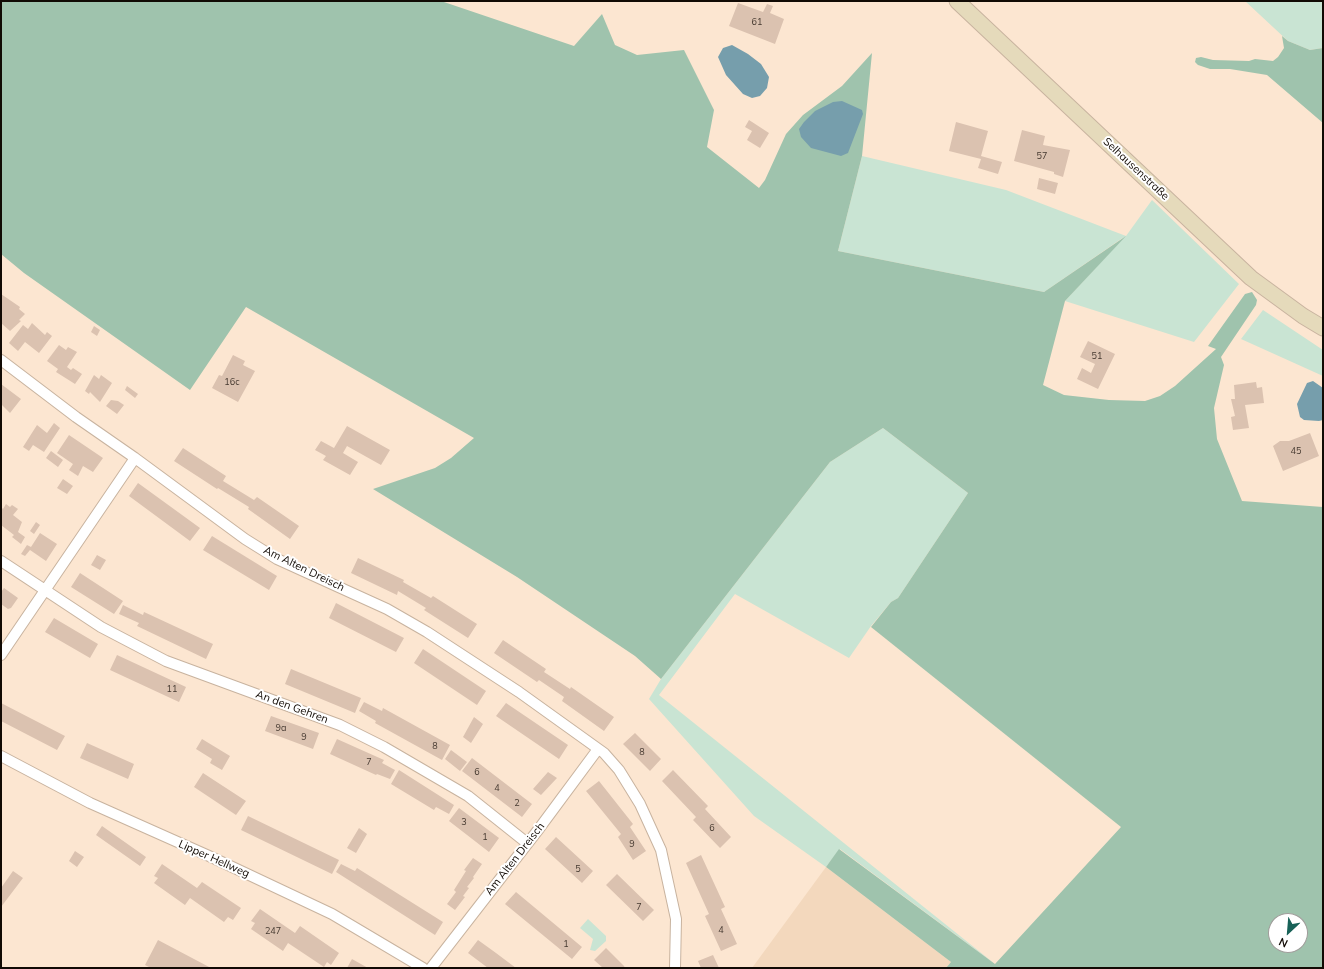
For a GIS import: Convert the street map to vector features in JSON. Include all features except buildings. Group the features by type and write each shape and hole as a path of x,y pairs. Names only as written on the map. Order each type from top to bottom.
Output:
{"street":[{"name":"Selhausenstraße","path":"956,1 1252,278 1303,316 1323,328"},
{"name":"Am Alten Dreisch","path":"1,360 76,417 136,458 250,542 277,558 399,615 488,671 613,761 631,788 643,810 661,850 676,919 675,968"},
{"path":"1,655 136,458"},
{"name":"An den Gehren","path":"1,561 101,627 166,660 340,724 384,747 468,796 527,843"},
{"name":"Am Alten Dreisch","path":"431,968 598,749"},
{"name":"Lipper Hellweg","path":"1,756 85,801 209,856 332,914 423,968"}],"shaded area":[{"path":"826,867 951,962 946,968 752,968"}],"green space":[{"path":"1,1 441,1 574,46 602,14 615,45 637,55 684,50 714,110 707,147 759,188 765,180 786,134 803,115 842,86 872,53 862,156 838,251 1044,292 1126,236 1065,301 1043,385 1064,395 1109,400 1145,401 1160,396 1175,386 1216,349 1208,346 1245,294 1252,292 1257,300 1256,305 1221,357 1224,365 1214,408 1217,439 1242,501 1323,507 1323,968 946,968 951,962 826,867 839,849 995,964 1121,827 871,627 891,602 898,598 968,493 883,428 830,462 661,679 635,656 517,577 373,489 435,468 451,458 474,438 246,307 190,390 24,273 1,254"},
{"path":"1245,1 1323,1 1323,48 1310,50 1288,41"},
{"path":"1282,36 1288,41 1310,50 1323,48 1323,123 1267,75 1230,69 1210,69 1198,65 1195,62 1196,58 1201,57 1213,60 1249,61 1255,59 1273,61 1278,57 1284,48"},
{"path":"862,156 1006,190 1126,236 1152,200 1239,284 1194,342 1065,301 1124,237 1044,292 838,251"},
{"path":"1263,310 1323,350 1323,376 1241,339"},
{"path":"883,428 968,493 898,598 891,602 871,626 849,658 735,594 659,695 995,964 840,849 826,867 754,816 649,699 661,679 830,462"},
{"path":"588,919 606,936 606,941 595,951 590,950 593,939 580,928"}],"water":[{"path":"732,45 748,54 761,64 769,77 767,88 760,96 752,98 743,94 726,75 718,57 723,48"},
{"path":"842,101 862,110 863,114 848,153 841,156 811,148 801,137 799,129 815,111 833,102"},
{"path":"1313,381 1323,388 1323,420 1319,421 1304,420 1300,417 1297,404 1307,383"}]}
